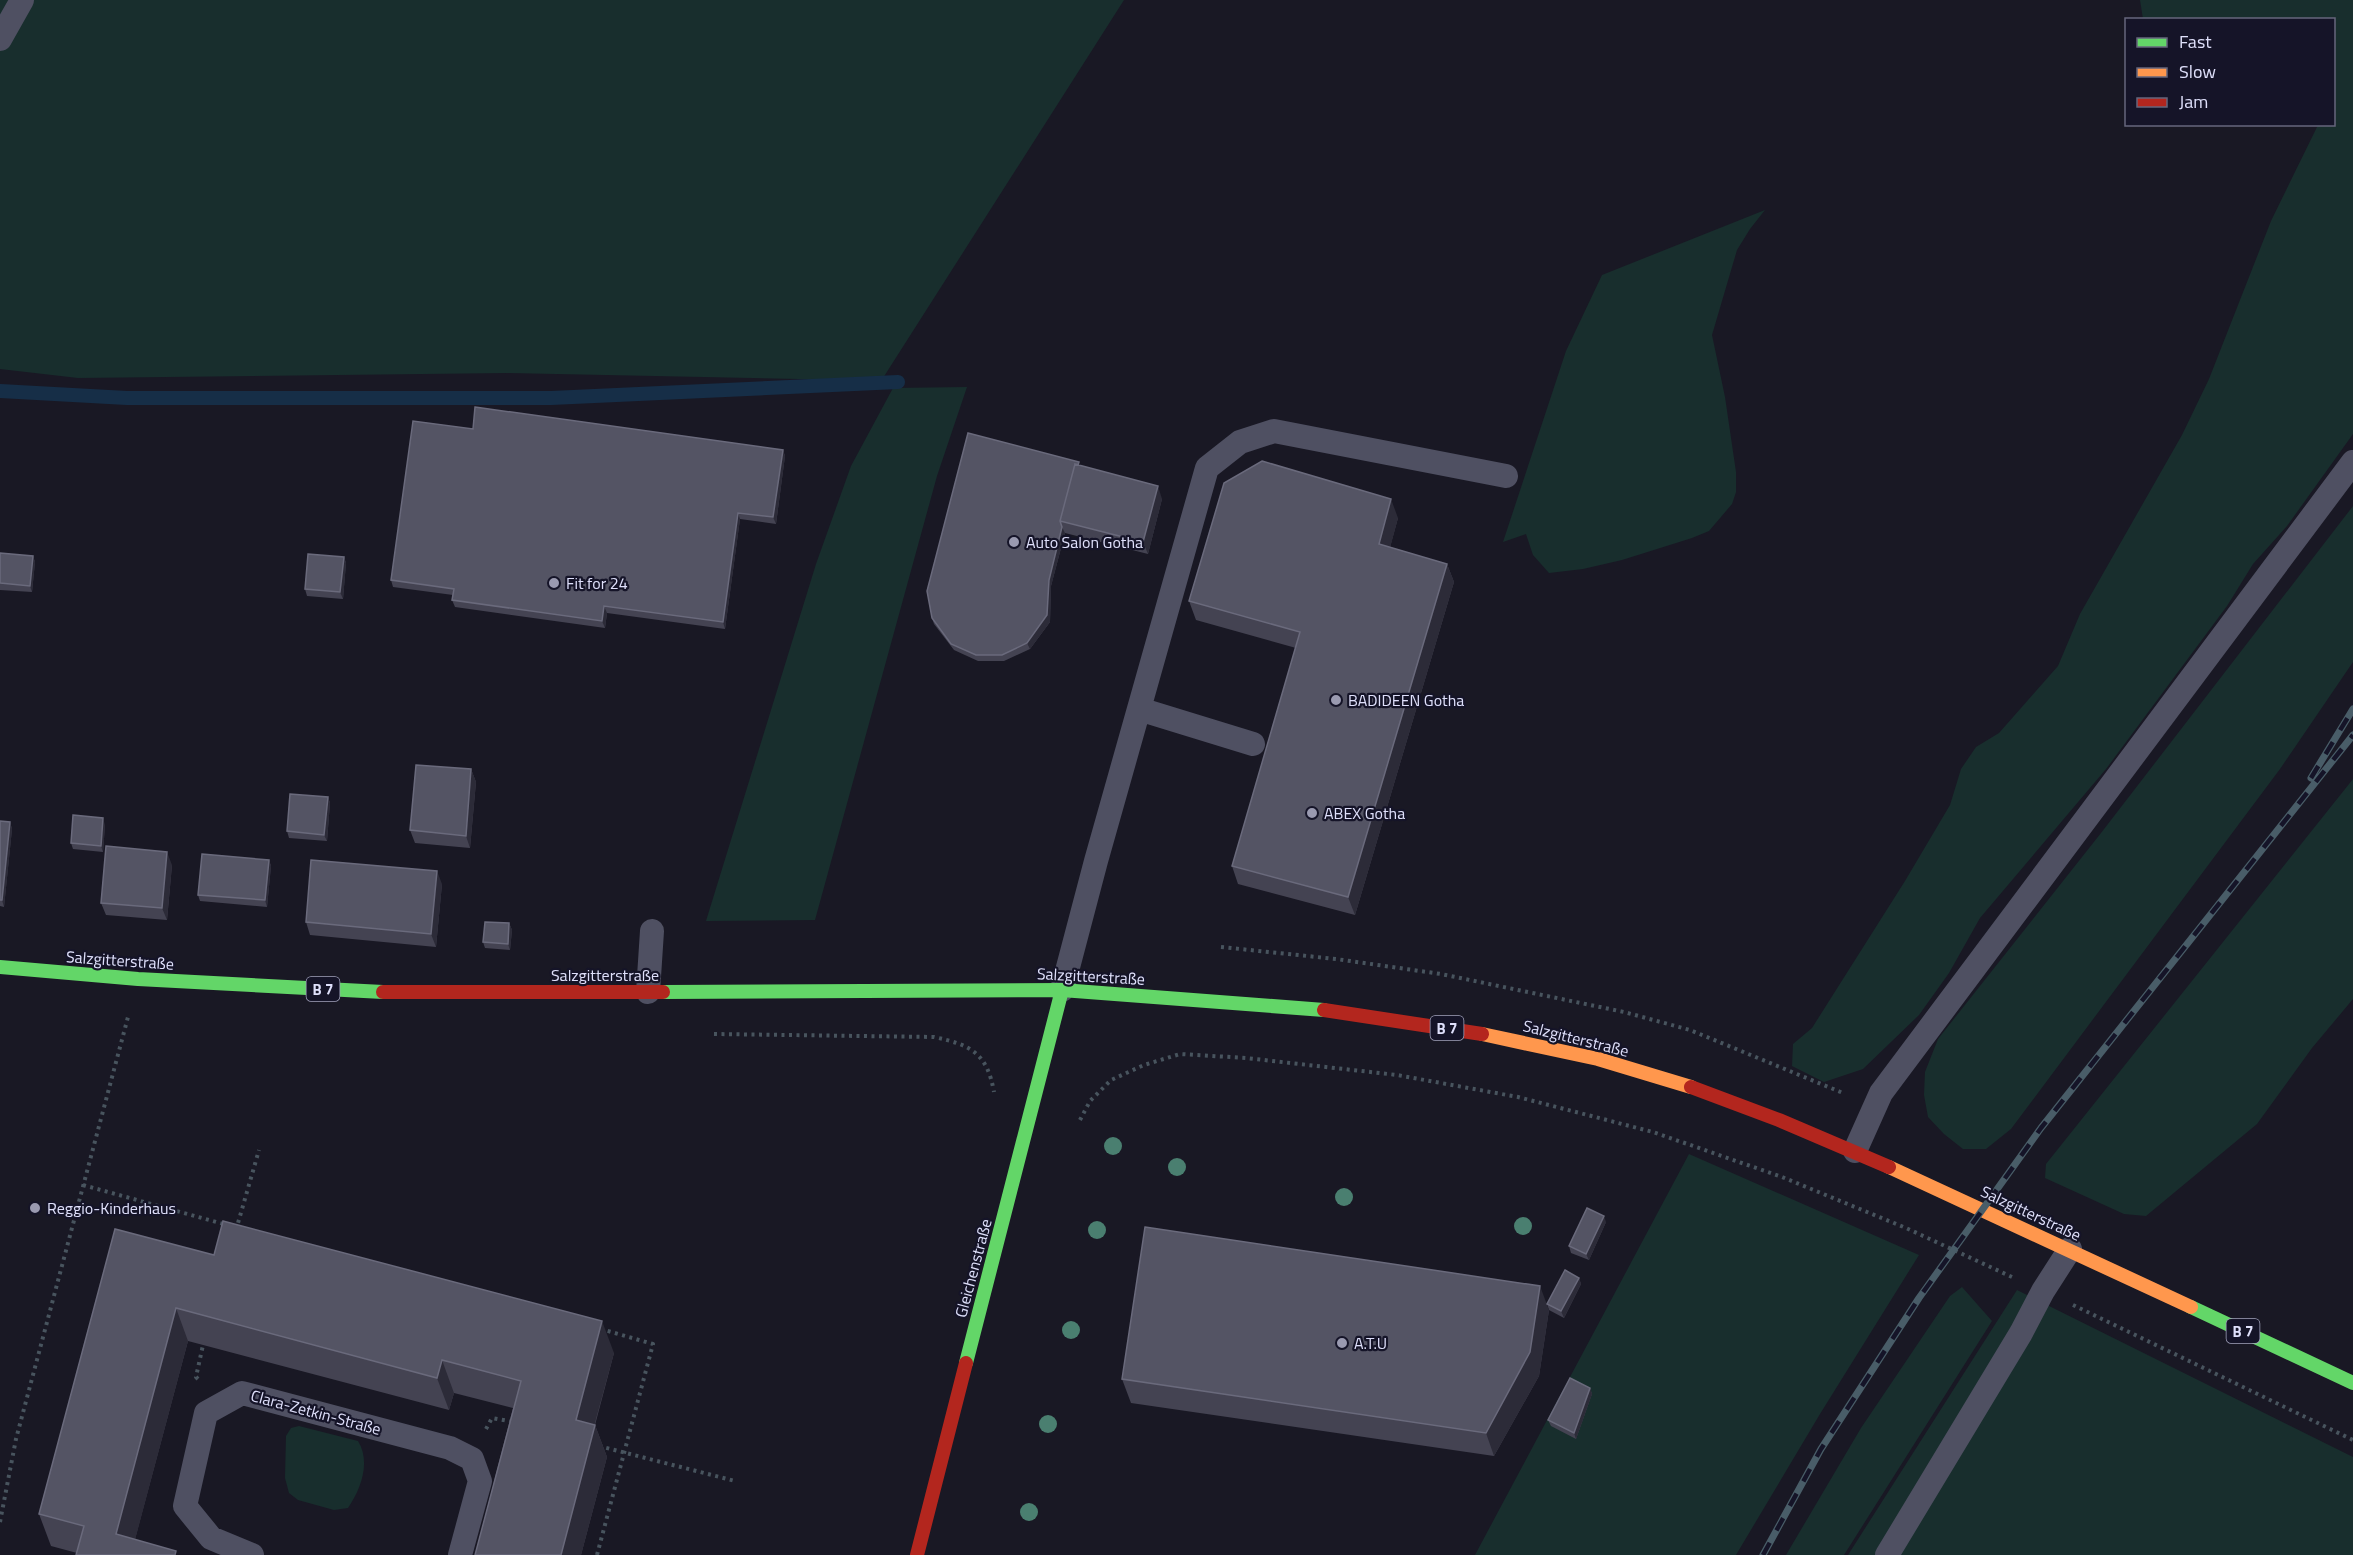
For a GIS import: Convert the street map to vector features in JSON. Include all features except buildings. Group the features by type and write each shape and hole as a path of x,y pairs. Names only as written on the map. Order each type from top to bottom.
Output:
{"main road":[{"name":"Salzgitterstraße","path":"0,967 138,979 409,993 1062,990 1299,1007 1517,1040 1598,1059 1674,1081 1855,1151 2353,1383"},
{"name":"Gleichenstraße","path":"917,1555 1062,990"}],"lane":[{"path":"0,39 22,0"},
{"path":"1062,990 1207,468 1240,442 1274,431 1506,476"},
{"path":"1855,1151 1881,1093 2353,462"},
{"path":"1139,709 1252,744"},
{"path":"648,992 652,931"},
{"path":"1887,1555 2021,1333 2043,1291 2070,1250"},
{"name":"Clara-Zetkin-Straße","path":"252,1555 211,1538 185,1506 206,1413 242,1393 450,1448 472,1459 480,1481 460,1555"}],"path":[{"path":"0,1522 16,1439 138,979"},
{"path":"909,1036 934,1037 956,1042 978,1053 991,1072 996,1100"},
{"path":"1080,1120 1090,1101 1111,1080 1144,1065 1180,1054 1246,1058 1397,1075 1507,1095 1653,1132 1782,1177 1906,1228 2043,1291 2353,1440"},
{"path":"233,1238 259,1150"},
{"path":"83,1185 248,1231"},
{"path":"597,1328 653,1344 597,1555"},
{"path":"590,1443 735,1481"}],"green space":[{"path":"0,0 1124,0 883,378 847,380 507,373 78,378 0,369"},
{"path":"2140,0 2353,0 2353,434 2287,526 2253,564 2227,606 2106,769 1980,918 1949,973 1919,1015 1863,1069 1824,1082 1792,1066 1793,1044 1812,1028 1905,881 1950,805 1961,769 1976,747 1999,733 2058,666 2080,614 2182,435 2209,379 2271,221 2318,126 2335,126 2335,18 2143,18"},
{"path":"1765,210 1737,250 1712,335 1725,397 1736,472 1736,492 1732,504 1709,531 1622,560 1583,569 1549,573 1533,555 1526,534 1503,542 1566,351 1602,275"},
{"path":"967,387 937,476 815,920 706,921 816,564 851,466 893,388"},
{"path":"2353,506 2353,662 2280,769 2011,1129 1986,1149 1963,1149 1928,1117 1924,1095 1925,1072 1938,1039 2101,833"},
{"path":"2353,779 2353,999 2312,1048 2257,1124 2146,1216 2124,1214 2045,1178 2046,1164"},
{"path":"1689,1154 1919,1255 1736,1555 1475,1555"},
{"path":"1962,1287 1992,1321 1844,1555 1786,1555 1861,1428 1950,1296"},
{"path":"2017,1290 2353,1457 2353,1555 1848,1555"},
{"path":"299,1426 358,1441 364,1458 363,1475 348,1508 334,1510 298,1500 289,1493 285,1478 286,1436 291,1428"}],"waterway":[{"path":"0,391 127,398 551,398 898,382"}],"railway":[{"path":"2311,778 2353,709"},
{"path":"1763,1555 1821,1449 1919,1298 2041,1128 2353,735"}],"traffic: fast":[{"path":"0,967 138,979 383,992"},
{"path":"966,1363 1062,990"},
{"path":"663,992 1062,990 1324,1010"},
{"path":"2191,1307 2353,1383"}],"traffic: slow":[{"path":"1482,1034 1598,1059 1691,1087"},
{"path":"1889,1167 2191,1307"}],"traffic: jam":[{"path":"383,992 663,992"},
{"path":"1324,1010 1482,1034"},
{"path":"1691,1087 1779,1120 1889,1167"},
{"path":"917,1555 966,1363"}],"place":[{"name":"Auto Salon Gotha","path":"1014,542"},
{"name":"Fit for 24","path":"554,583"},
{"name":"BADIDEEN Gotha","path":"1336,700"},
{"name":"ABEX Gotha","path":"1312,813"},
{"name":"Reggio-Kinderhaus","path":"35,1208"},
{"name":"A.T.U","path":"1342,1343"}]}
